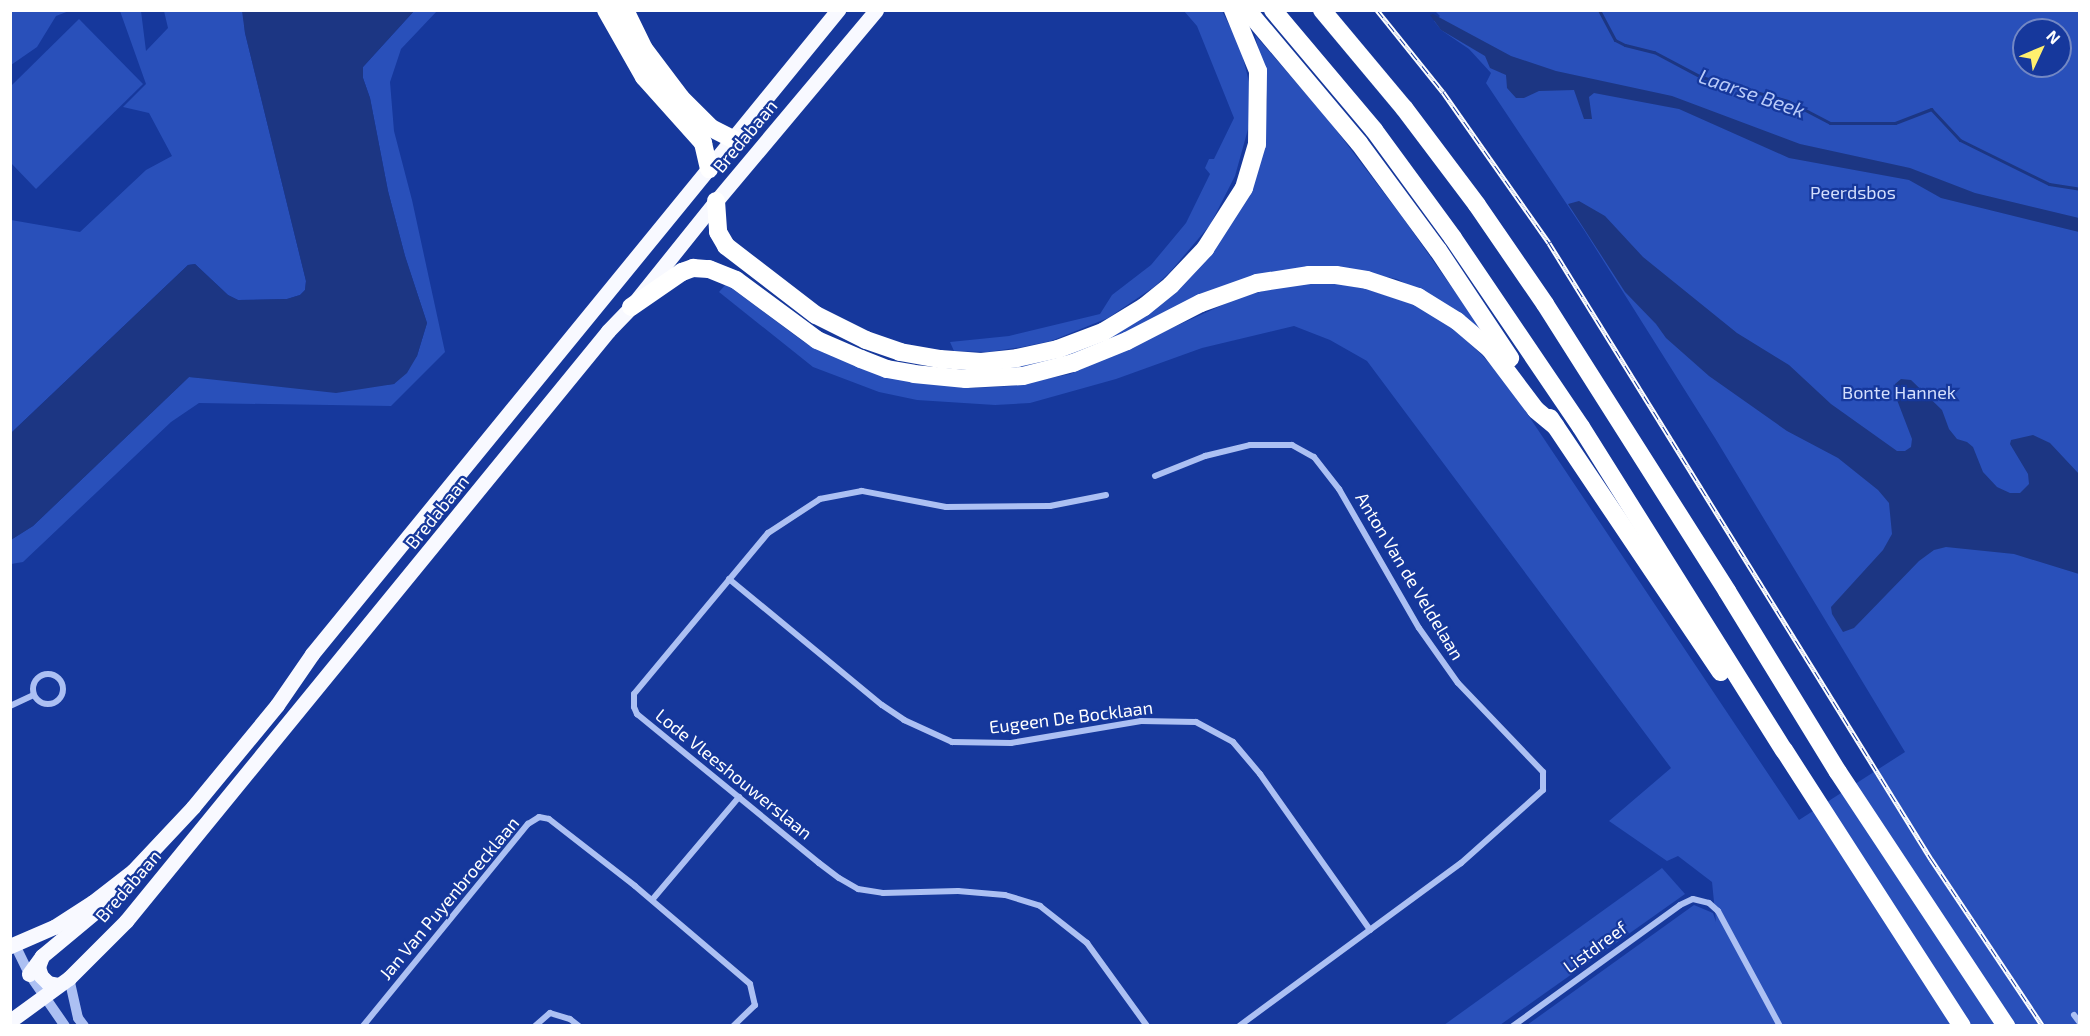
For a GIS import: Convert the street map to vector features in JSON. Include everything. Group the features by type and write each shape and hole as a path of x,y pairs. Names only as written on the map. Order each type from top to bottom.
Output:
{"highway":[{"path":"606,10 644,77 703,143 709,169"},
{"path":"625,10 644,49 681,98 711,128 733,139"},
{"path":"716,201 718,232 726,246 816,315 866,340 900,352 940,359 981,362 1017,358 1058,349 1103,332 1144,307 1171,285 1205,249 1244,188 1257,144 1258,71 1233,10"},
{"path":"1247,10 1352,135 1412,214 1755,722 1784,750"},
{"path":"1273,10 1374,130 1453,238 1581,427 1784,750 1962,1026"},
{"path":"1322,10 1411,117 1477,205 1545,304 1727,591 1838,772 2006,1026"},
{"path":"631,307 682,272 693,268 709,269 736,280 817,340 861,359 905,372 966,380 1023,376 1073,363 1127,341 1201,303 1257,283 1309,275 1336,275 1367,280 1418,297 1457,321 1490,349 1536,410 1556,427"}],"main road":[{"name":"Bredabaan","path":"12,942 76,914 133,871 193,807 290,688 312,654 355,600 838,10"},
{"name":"Bredabaan","path":"10,1021 63,982 126,921 608,331 631,307 716,201 876,10"},
{"path":"779,84 786,81 797,84 800,88 801,100"},
{"path":"355,600 350,612 355,621 360,624 373,621"},
{"path":"29,974 42,956 108,901 133,871"},
{"path":"42,956 38,967 40,976 48,983 63,982"}],"street":[{"name":"Anton Van de Veldelaan","path":"1155,476 1205,456 1250,445 1292,445 1314,457 1339,489 1419,628 1458,683 1543,772 1543,790 1461,863 1239,1026"},
{"name":"Lode Vleeshouwerslaan","path":"1106,495 1050,506 946,507 862,491 820,499 768,533 633,694 634,707 637,714 739,797 839,878 858,889 902,894 958,891 1005,895 1040,906 1088,943 1147,1026"},
{"name":"Eugeen De Bocklaan","path":"729,579 882,705 904,720 952,742 1011,743 1141,721 1196,722 1233,742 1260,774 1370,930"},
{"path":"42,675 55,676 62,684 61,698 51,705 40,703 34,695 33,686 42,675"},
{"path":"10,706 34,695"},
{"path":"652,900 739,797"},
{"name":"Jan Van Puyenbroecklaan","path":"363,1026 528,824 539,817 549,819 652,900 750,984 755,1005 733,1026"},
{"name":"Listdreef","path":"1513,1026 1680,905 1697,899 1709,903 1718,911 1780,1026"},
{"path":"12,942 43,998 64,1026"},
{"path":"63,982 78,1018 84,1026"},
{"path":"535,1026 550,1013 570,1018 579,1026"},
{"path":"2074,1015 2079,1023"}],"green space":[{"path":"11,10 69,11 56,16 37,47 11,65"},
{"path":"120,11 141,11 146,51 168,28 164,11 243,11 245,33 306,281 305,290 300,295 287,299 238,300 228,295 195,264 188,265 11,433 11,220 80,232 146,170 172,156 149,113 123,107 146,84"},
{"path":"414,11 437,11 401,49 390,82 394,131 412,200 445,352 391,406 199,403 171,422 23,562 11,564 10,540 33,526 189,377 373,386 394,384 417,356 427,323 405,256 388,191 370,98 363,78 363,67"},
{"path":"1184,11 1222,11 1240,46 1249,82 1250,122 1235,176 1210,225 1170,272 1154,287 1108,318 1051,341 988,352 954,351 950,342 1009,336 1100,314 1112,295 1151,265 1186,223 1210,174 1205,168 1209,159 1214,159 1234,118 1197,26"},
{"name":"Bonte Hannek","path":"1435,11 2079,11 2079,1025 1527,1025 1694,905 1713,913 1716,922 1712,882 1678,856 1667,861 1609,821 1671,768 1367,361 1330,340 1294,326 1202,348 1116,379 1030,403 995,405 917,400 879,392 813,367 719,292 726,284 804,342 863,369 906,381 974,388 1011,386 1070,374 1238,298 1274,288 1309,283 1338,284 1366,289 1410,303 1456,331 1482,355 1508,385 1799,820 1905,752 1715,438 1584,230 1486,83 1491,73 1469,49 1441,30 1434,21 1440,16"},
{"path":"79,19 143,84 36,189 11,163 11,86"},
{"path":"1255,35 1327,118 1403,218 1482,330 1480,332 1443,304 1397,279 1354,271 1295,270 1040,367 960,373 964,366 1068,350 1208,253 1265,127 1267,99 1264,72"},
{"path":"1662,868 1685,894 1500,1025 1444,1025"}],"shaded area":[{"path":"242,11 414,11 363,67 363,78 370,98 388,191 405,256 427,323 417,356 407,373 394,384 336,393 189,377 33,526 11,540 11,433 188,265 195,264 228,295 238,300 287,299 300,295 305,290 306,281 245,33"},
{"path":"1433,14 1511,56 1556,71 1672,96 1800,144 1910,168 1975,193 2079,218 2079,232 1941,198 1909,180 1789,158 1679,109 1594,93 1589,97 1592,119 1584,119 1574,90 1539,91 1524,98 1516,98 1507,88 1506,75 1490,68 1485,56 1441,30 1430,15"},
{"path":"1579,201 1605,216 1643,257 1737,333 1789,365 1831,404 1897,451 1905,451 1911,447 1912,439 1894,392 1895,384 1901,379 1911,380 1942,410 1949,429 1957,439 1973,447 1983,472 1997,487 2010,493 2020,493 2029,484 2028,474 2010,444 2011,440 2033,435 2050,443 2079,474 2079,574 2014,554 1946,547 1934,550 1919,561 1854,628 1843,632 1832,614 1831,607 1883,550 1892,534 1889,503 1878,490 1838,458 1787,431 1709,376 1666,338 1656,324 1625,292 1568,204"}],"waterway":[{"name":"Laarse Beek","path":"1599,10 1615,40 1625,45 1654,52 1701,77 1788,101 1830,123 1895,123 1931,109 1960,140 2049,184 2080,189"}],"railway":[{"path":"1377,10 1443,92 1549,243 1931,859 2043,1026"}],"park label":[{"name":"Peerdsbos","path":"1853,192"}]}
